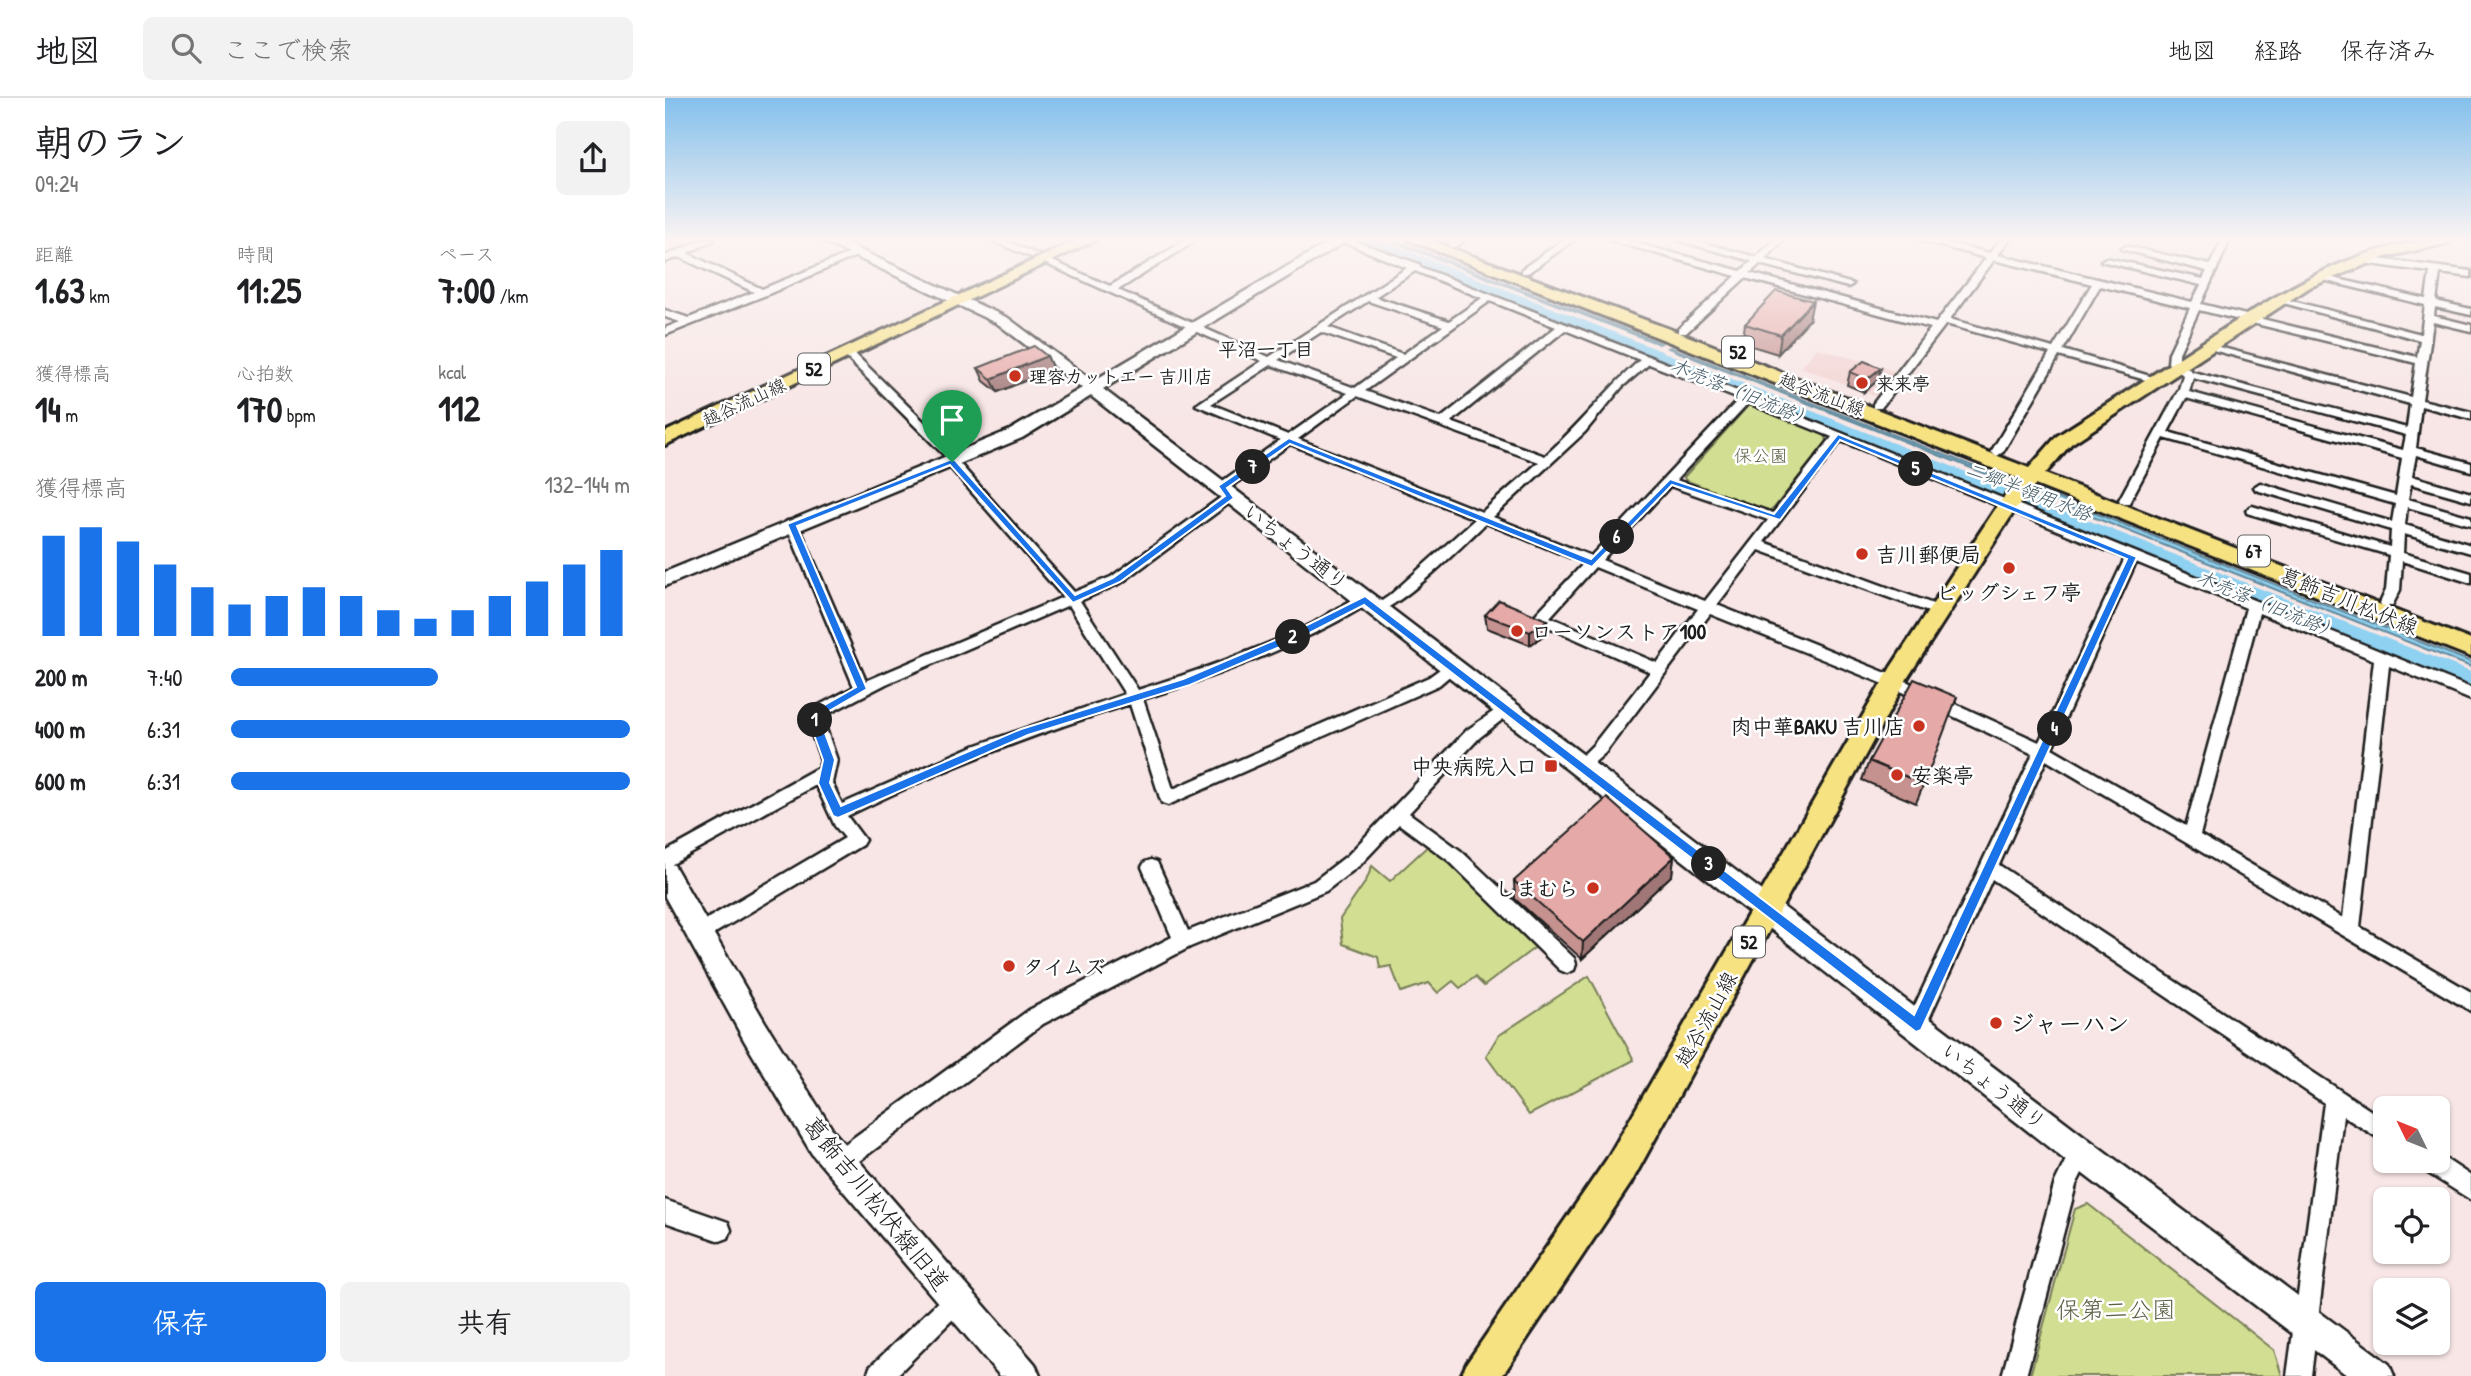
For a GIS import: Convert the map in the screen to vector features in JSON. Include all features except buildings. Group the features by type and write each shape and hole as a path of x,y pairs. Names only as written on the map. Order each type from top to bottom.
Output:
{"main road":[{"name":"越谷流山線","path":"665,426 950,300"},
{"name":"越谷流山線","path":"665,439 848,353 951,300"},
{"name":"越谷流山線","path":"1562,300 2022,487"},
{"name":"越谷流山線","path":"1600,300 1997,452 2022,487"},
{"name":"越谷流山線","path":"1480,1376 1619,1171 1893,682 2022,487 2064,440 2157,380 2183,371 2207,347 2277,300"},
{"name":"葛飾吉川松伏線","path":"2022,487 2125,500 2471,635"},
{"name":"葛飾吉川松伏線","path":"2022,487 2471,649"}],"street":[{"path":"665,332 746,300"},
{"name":"いちょう通り","path":"961,300 1025,334 1452,668 2081,1153 2377,1376"},
{"path":"1133,300 1270,361 1546,460"},
{"path":"665,579 792,524 954,461 1024,430 1243,300"},
{"path":"1365,300 1202,405 1893,682 2045,752 2471,1002"},
{"path":"1373,300 1451,325"},
{"path":"699,933 856,840 838,813 824,783 829,760 813,715 862,689 1116,580 1289,441 1486,300"},
{"path":"1500,300 1838,437 2022,487 2132,557 2471,694"},
{"path":"1682,331 1717,300"},
{"path":"1846,300 2058,350 2157,380"},
{"path":"1877,406 1959,300"},
{"path":"1997,452 2087,300"},
{"path":"2166,300 2422,361"},
{"path":"2199,300 2174,353 2173,363 2183,371 2412,433"},
{"path":"2277,300 2425,338"},
{"path":"2420,300 2471,312"},
{"path":"2387,603 2392,590 2398,528 2431,302"},
{"path":"665,313 689,322"},
{"path":"2428,318 2471,328"},
{"path":"1442,423 1564,326"},
{"path":"1320,328 1405,358"},
{"path":"2207,347 2471,416"},
{"path":"848,353 954,461 1073,600 1135,697 1168,798 1434,681 1452,668"},
{"path":"838,813 886,789 1025,732 1187,682 1303,632 1371,605 1394,599 1581,430 1618,385 1647,360"},
{"path":"2125,500 2183,394 2183,371"},
{"path":"2183,394 2471,467"},
{"path":"1659,670 1539,618 1670,482 1746,398"},
{"path":"2162,433 2471,521"},
{"path":"1581,765 1599,749 1838,437"},
{"path":"2406,479 2471,497"},
{"path":"1670,482 1776,518"},
{"path":"2260,486 2471,549"},
{"path":"2252,510 2471,578"},
{"path":"792,524 862,689"},
{"path":"1756,544 1939,611"},
{"path":"1916,1025 2045,752 2132,557"},
{"path":"2191,838 2253,607"},
{"path":"2351,930 2382,659"},
{"path":"839,1162 1036,1017 1183,941 1320,886 1355,860 1473,734 1507,708"},
{"path":"665,861 825,772"},
{"path":"1398,814 1455,856 1567,964"},
{"path":"1151,867 1183,941"},
{"path":"1989,868 2373,1124"},
{"name":"葛飾吉川松伏線旧道","path":"665,873 796,1102 839,1162 1023,1376"},
{"path":"2299,1376 2335,1100"},
{"path":"2014,1376 2066,1182 2081,1153"},
{"path":"2447,1173 2471,1189"},
{"path":"665,1211 720,1230"},
{"path":"879,1376 956,1300"}],"shaded area":[{"path":"1817,348 1895,371 1877,397 1801,367"}],"green space":[{"name":"保公園","path":"1748,406 1756,406 1825,435 1827,441 1773,509 1768,511 1685,480 1684,477"},
{"path":"1430,844 1451,860 1537,946 1484,986 1475,977 1460,988 1453,981 1438,993 1429,983 1401,992 1391,966 1380,968 1378,957 1343,944 1340,919 1366,881 1372,866 1390,881"},
{"path":"1589,976 1634,1060 1529,1115 1486,1056 1498,1036"},
{"name":"保第二公園","path":"2088,1204 2274,1350 2282,1376 2030,1376 2075,1209"}],"water":[{"path":"1543,300 1661,343 1659,344"},
{"path":"1668,348 1996,475 1994,477"},
{"path":"2039,491 2471,662 2471,667 2035,494"}],"waterway":[{"name":"木売落（旧流路）","path":"1516,300 2471,685"}],"place":[{"name":"理容カットエー 吉川店","path":"1015,376"},
{"name":"来来亭","path":"1862,383"},
{"name":"吉川郵便局","path":"1862,554"},
{"name":"ビッグシェフ亭","path":"2009,568"},
{"name":"ローソンストア100","path":"1517,631"},
{"name":"肉中華BAKU 吉川店","path":"1919,726"},
{"name":"中央病院入口","path":"1551,766"},
{"name":"安楽亭","path":"1897,775"},
{"name":"しまむら","path":"1593,888"},
{"name":"タイムズ","path":"1009,966"},
{"name":"ジャーハン","path":"1996,1023"}],"district":[{"name":"平沼一丁目","path":"1266,349"}],"route":[{"path":"1838,437 2132,557 2045,752 1916,1025 1365,600 1346,612 1292,637 1187,682 1025,732 886,789 838,813 824,783 829,760 813,715 862,689 792,524 952,462 1073,600 1116,580 1212,507 1231,496 1221,488 1289,441 1592,563 1670,482 1776,518 1838,437"}],"water label":[{"name":"二郷半領用水路","path":"2029,491"}]}
